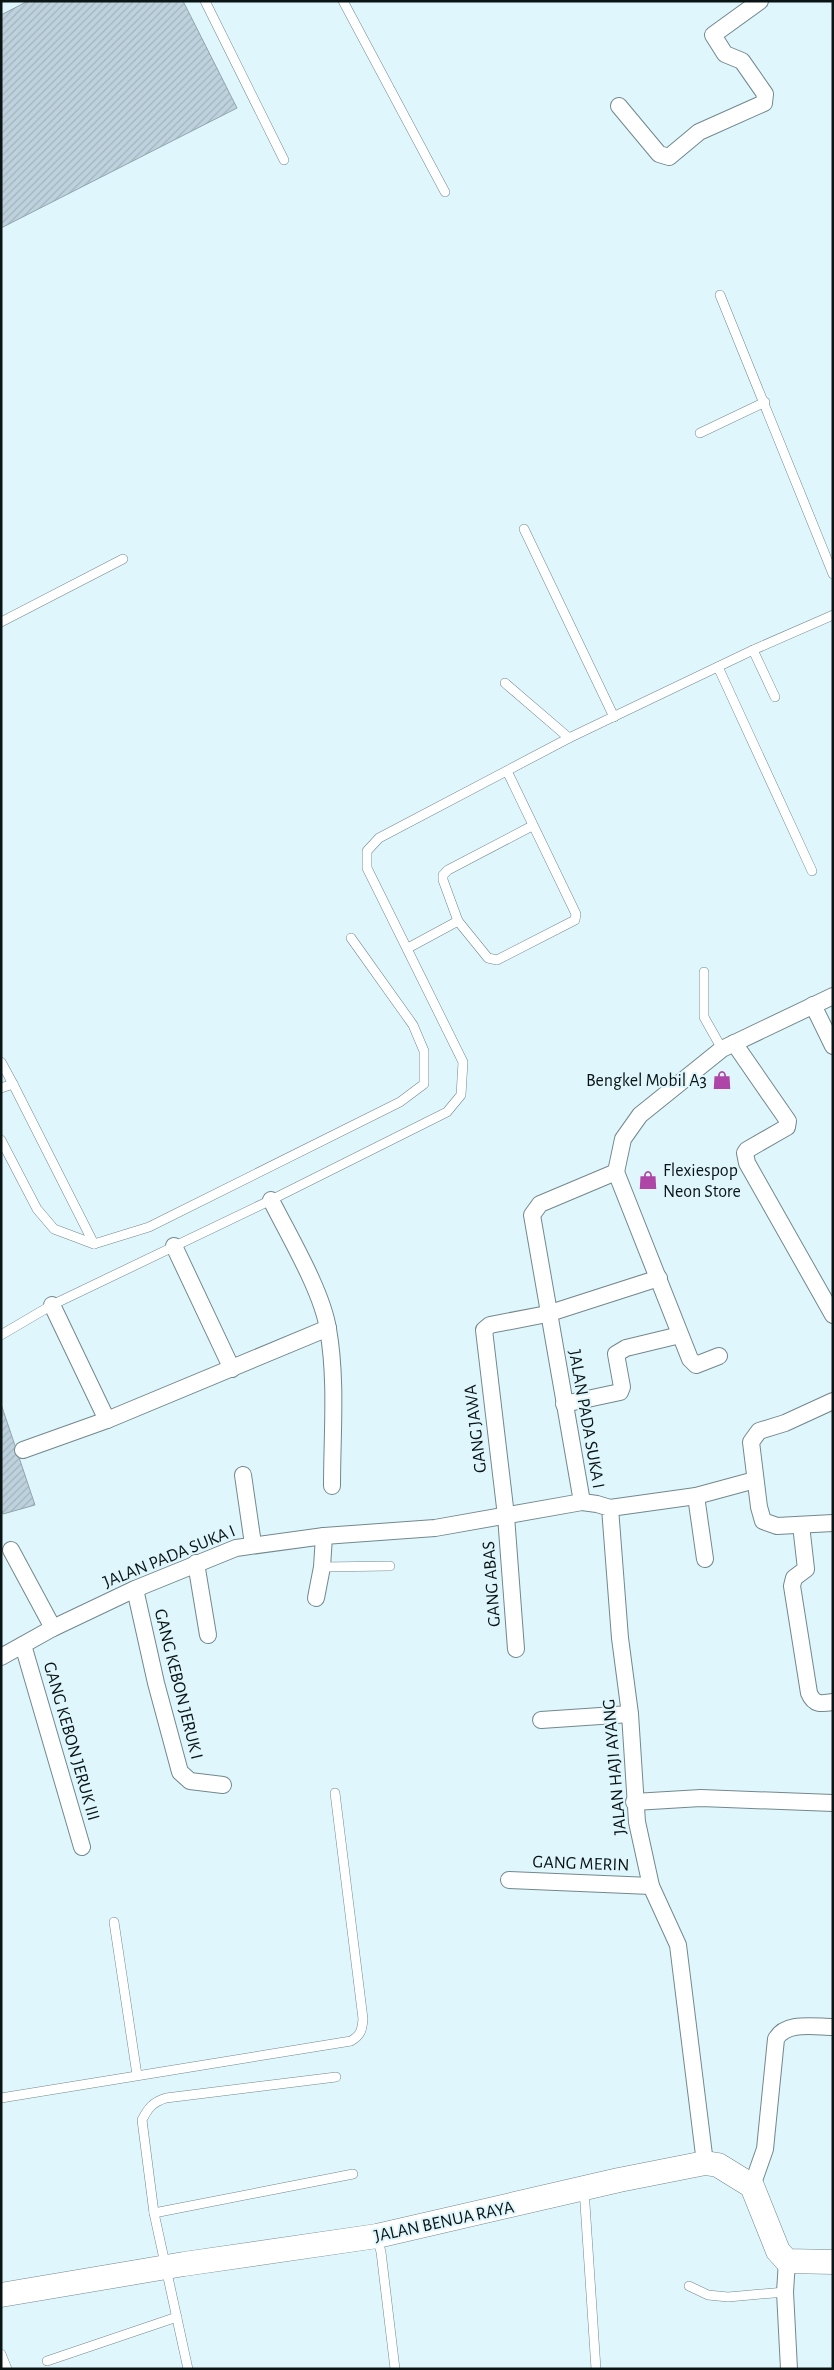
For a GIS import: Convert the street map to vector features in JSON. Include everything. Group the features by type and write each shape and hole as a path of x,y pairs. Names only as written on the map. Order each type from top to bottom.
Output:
{"street":[{"path":"619,106 659,154 669,157 699,132 764,103 765,94 742,61 724,54 713,35 760,1"},
{"path":"719,1356 696,1365 693,1364 680,1335 660,1278 616,1172 623,1139 640,1115 728,1046 833,996"},
{"path":"813,1005 833,1046"},
{"path":"728,1046 788,1121 787,1128 747,1150 745,1153 747,1163 833,1315"},
{"name":"JALAN PADA SUKA I","path":"1,1657 52,1628 135,1589 196,1563 253,1544 324,1536 435,1528 582,1502 547,1314 532,1215 540,1204 616,1172"},
{"path":"271,1200 307,1272 328,1328 332,1375 332,1486"},
{"path":"174,1246 232,1368"},
{"path":"547,1314 660,1278"},
{"path":"52,1305 107,1420"},
{"name":"GANG JAWA","path":"506,1516 484,1330 490,1326 547,1314"},
{"path":"23,1450 107,1420 328,1328"},
{"path":"564,1404 620,1392 622,1387 616,1354 626,1348 680,1335"},
{"path":"833,1401 785,1424 759,1431 750,1442 763,1521 777,1526 833,1523"},
{"path":"243,1475 253,1544"},
{"path":"582,1502 610,1508 696,1496 755,1480"},
{"path":"696,1496 705,1559"},
{"name":"JALAN HAJI AYANG","path":"610,1508 620,1638 630,1714 634,1802 651,1886 678,1945 705,2163"},
{"name":"GANG ABAS","path":"506,1516 516,1650"},
{"path":"801,1525 806,1569 794,1578 792,1586 809,1693 812,1700 819,1704 833,1702"},
{"path":"316,1598 322,1567 324,1536"},
{"path":"11,1550 52,1628"},
{"path":"196,1563 208,1635"},
{"name":"GANG KEBON JERUK I","path":"135,1589 156,1684 180,1772 190,1781 223,1785"},
{"name":"GANG KEBON JERUK III","path":"23,1645 82,1847"},
{"path":"542,1720 630,1714"},
{"path":"634,1802 701,1798 833,1803"},
{"name":"GANG MERIN","path":"509,1880 651,1886"},
{"path":"752,2186 765,2149 776,2039 786,2028 833,2027"},
{"path":"705,2163 718,2165 752,2186 778,2251 788,2261 833,2262"},
{"name":"JALAN BENUA RAYA","path":"1,2295 166,2267 377,2236 705,2163"},
{"path":"788,2261 785,2292 789,2369"}],"lane":[{"path":"206,1 284,160"},
{"path":"343,1 445,192"},
{"path":"720,295 765,402 833,574"},
{"path":"700,433 765,402"},
{"path":"524,529 614,717"},
{"path":"1,622 123,559"},
{"path":"1,1335 52,1305 271,1200 447,1112 461,1096 463,1062 368,868 367,851 379,838 569,738 752,650 833,615"},
{"path":"752,650 775,697"},
{"path":"718,666 812,871"},
{"path":"505,683 569,738"},
{"path":"507,771 576,914 575,920 497,960 488,958 458,921 443,880 443,875 448,870 532,826"},
{"path":"408,948 458,921"},
{"path":"1,1140 37,1209 54,1229 94,1244 149,1227 400,1102 424,1084 424,1051 413,1025 351,938"},
{"path":"704,972 704,1017 728,1046"},
{"path":"1,1062 94,1244"},
{"path":"1,1088 13,1084"},
{"path":"322,1567 390,1566"},
{"path":"1,2098 351,2041 360,2034 363,2019 335,1793"},
{"path":"114,1922 137,2076"},
{"path":"188,2369 154,2213 142,2120 154,2102 166,2098 336,2077"},
{"path":"154,2213 354,2174"},
{"path":"584,2189 596,2369"},
{"path":"377,2236 381,2252 395,2369"},
{"path":"689,2286 708,2295 728,2297 785,2292"},
{"path":"47,2361 177,2317"},
{"path":"1,2354 8,2369"}],"building":[{"path":"28,1 183,1 237,108 1,228 1,15"},
{"path":"1,1404 35,1505 3,1514 1,1510"}],"place":[{"name":"Bengkel Mobil A3","path":"722,1080"},
{"name":"Flexiespop Neon Store","path":"648,1180"}]}
